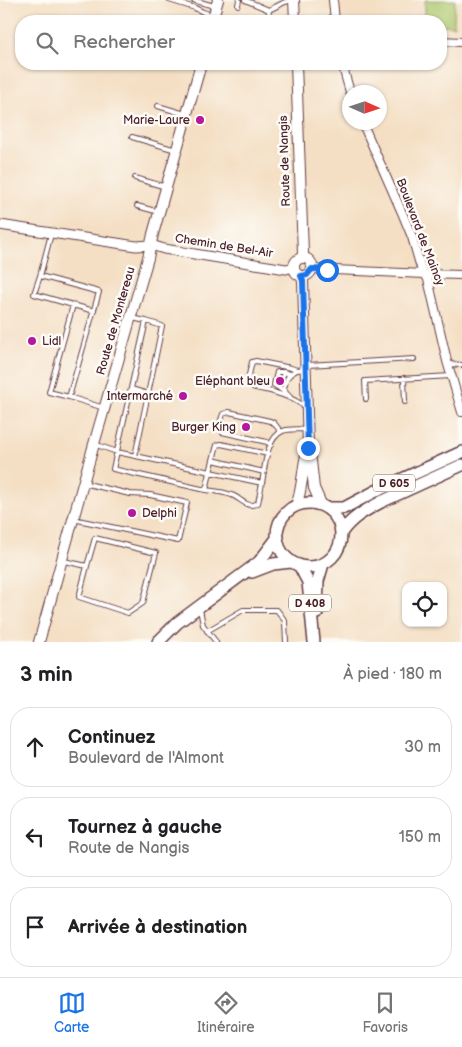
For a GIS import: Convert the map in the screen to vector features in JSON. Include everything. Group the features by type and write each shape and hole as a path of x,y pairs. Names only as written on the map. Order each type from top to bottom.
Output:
{"main road":[{"path":"294,0 295,15"},
{"name":"Route de Montereau","path":"39,642 199,70"},
{"name":"Route de Nangis","path":"296,70 302,258"},
{"path":"301,276 307,275 312,269 310,261 304,258 296,261 294,267 295,272 301,276 303,281 302,368 308,448 314,488 324,507"},
{"path":"296,506 308,448"},
{"name":"D 605","path":"324,507 344,508 376,491 462,452"},
{"name":"D 605","path":"341,533 349,522 368,509 462,465"},
{"path":"241,576 273,564 295,564 308,567 323,564 336,554 341,541 341,528 333,512 313,503 305,503 290,509 281,520 278,527 279,545 281,551 295,564"},
{"path":"158,642 177,623 259,562 278,537"},
{"name":"D 408","path":"295,564 308,582 314,641"},
{"name":"D 408","path":"314,641 318,581 323,564"}],"street":[{"path":"333,0 335,15"},
{"path":"447,41 462,42"},
{"path":"344,70 348,85"},
{"name":"Boulevard de Maincy","path":"366,130 412,237 421,268 428,279 451,376 462,412"},
{"name":"Chemin de Bel-Air","path":"0,225 136,246 151,246 224,260 286,268 294,267"},
{"path":"312,269 462,275"}],"lane":[{"path":"169,0 203,12 215,11"},
{"path":"193,0 215,11"},
{"path":"245,0 268,10"},
{"path":"268,10 284,2 294,0"},
{"path":"268,10 268,15"},
{"path":"158,106 186,114"},
{"path":"132,137 176,150"},
{"path":"135,178 166,187"},
{"path":"138,206 159,212"},
{"path":"52,233 34,294 94,311"},
{"path":"40,276 99,292 69,397"},
{"path":"73,305 49,392 104,408"},
{"path":"130,318 162,326 135,456"},
{"path":"146,321 113,469 233,495 246,504 253,506 258,503 268,454 274,439 281,432 307,429"},
{"path":"306,406 270,391 250,386 247,383 252,362 302,368 414,359"},
{"path":"448,364 462,365"},
{"path":"286,393 284,388 287,377 302,368"},
{"path":"290,374 277,372 274,385 292,399"},
{"path":"366,399 365,381 451,376"},
{"path":"404,378 405,402"},
{"path":"131,390 148,394"},
{"path":"271,445 267,442 222,432 219,426 223,414 229,412 270,421 281,432"},
{"path":"94,444 117,452 262,483"},
{"path":"206,490 217,445 221,444 268,454"},
{"path":"213,460 264,472"},
{"path":"73,519 178,541 187,503 150,494 130,494 84,483"},
{"path":"95,538 156,553 143,603 128,613 79,597 87,566 95,538"},
{"path":"62,560 87,566"},
{"path":"199,606 203,625 216,642"},
{"path":"207,631 243,610 278,610 285,621 286,642"}],"green space":[{"path":"425,0 455,0 454,26 447,25 447,15 425,15"}],"place":[{"name":"Marie-Laure","path":"200,120"},
{"name":"Lidl","path":"32,341"},
{"name":"Eléphant bleu","path":"280,381"},
{"name":"Intermarché","path":"183,396"},
{"name":"Burger King","path":"246,427"},
{"name":"Delphi","path":"132,513"}],"route":[{"path":"308,448 303,281 301,276 307,275 312,269 327,270"}]}
